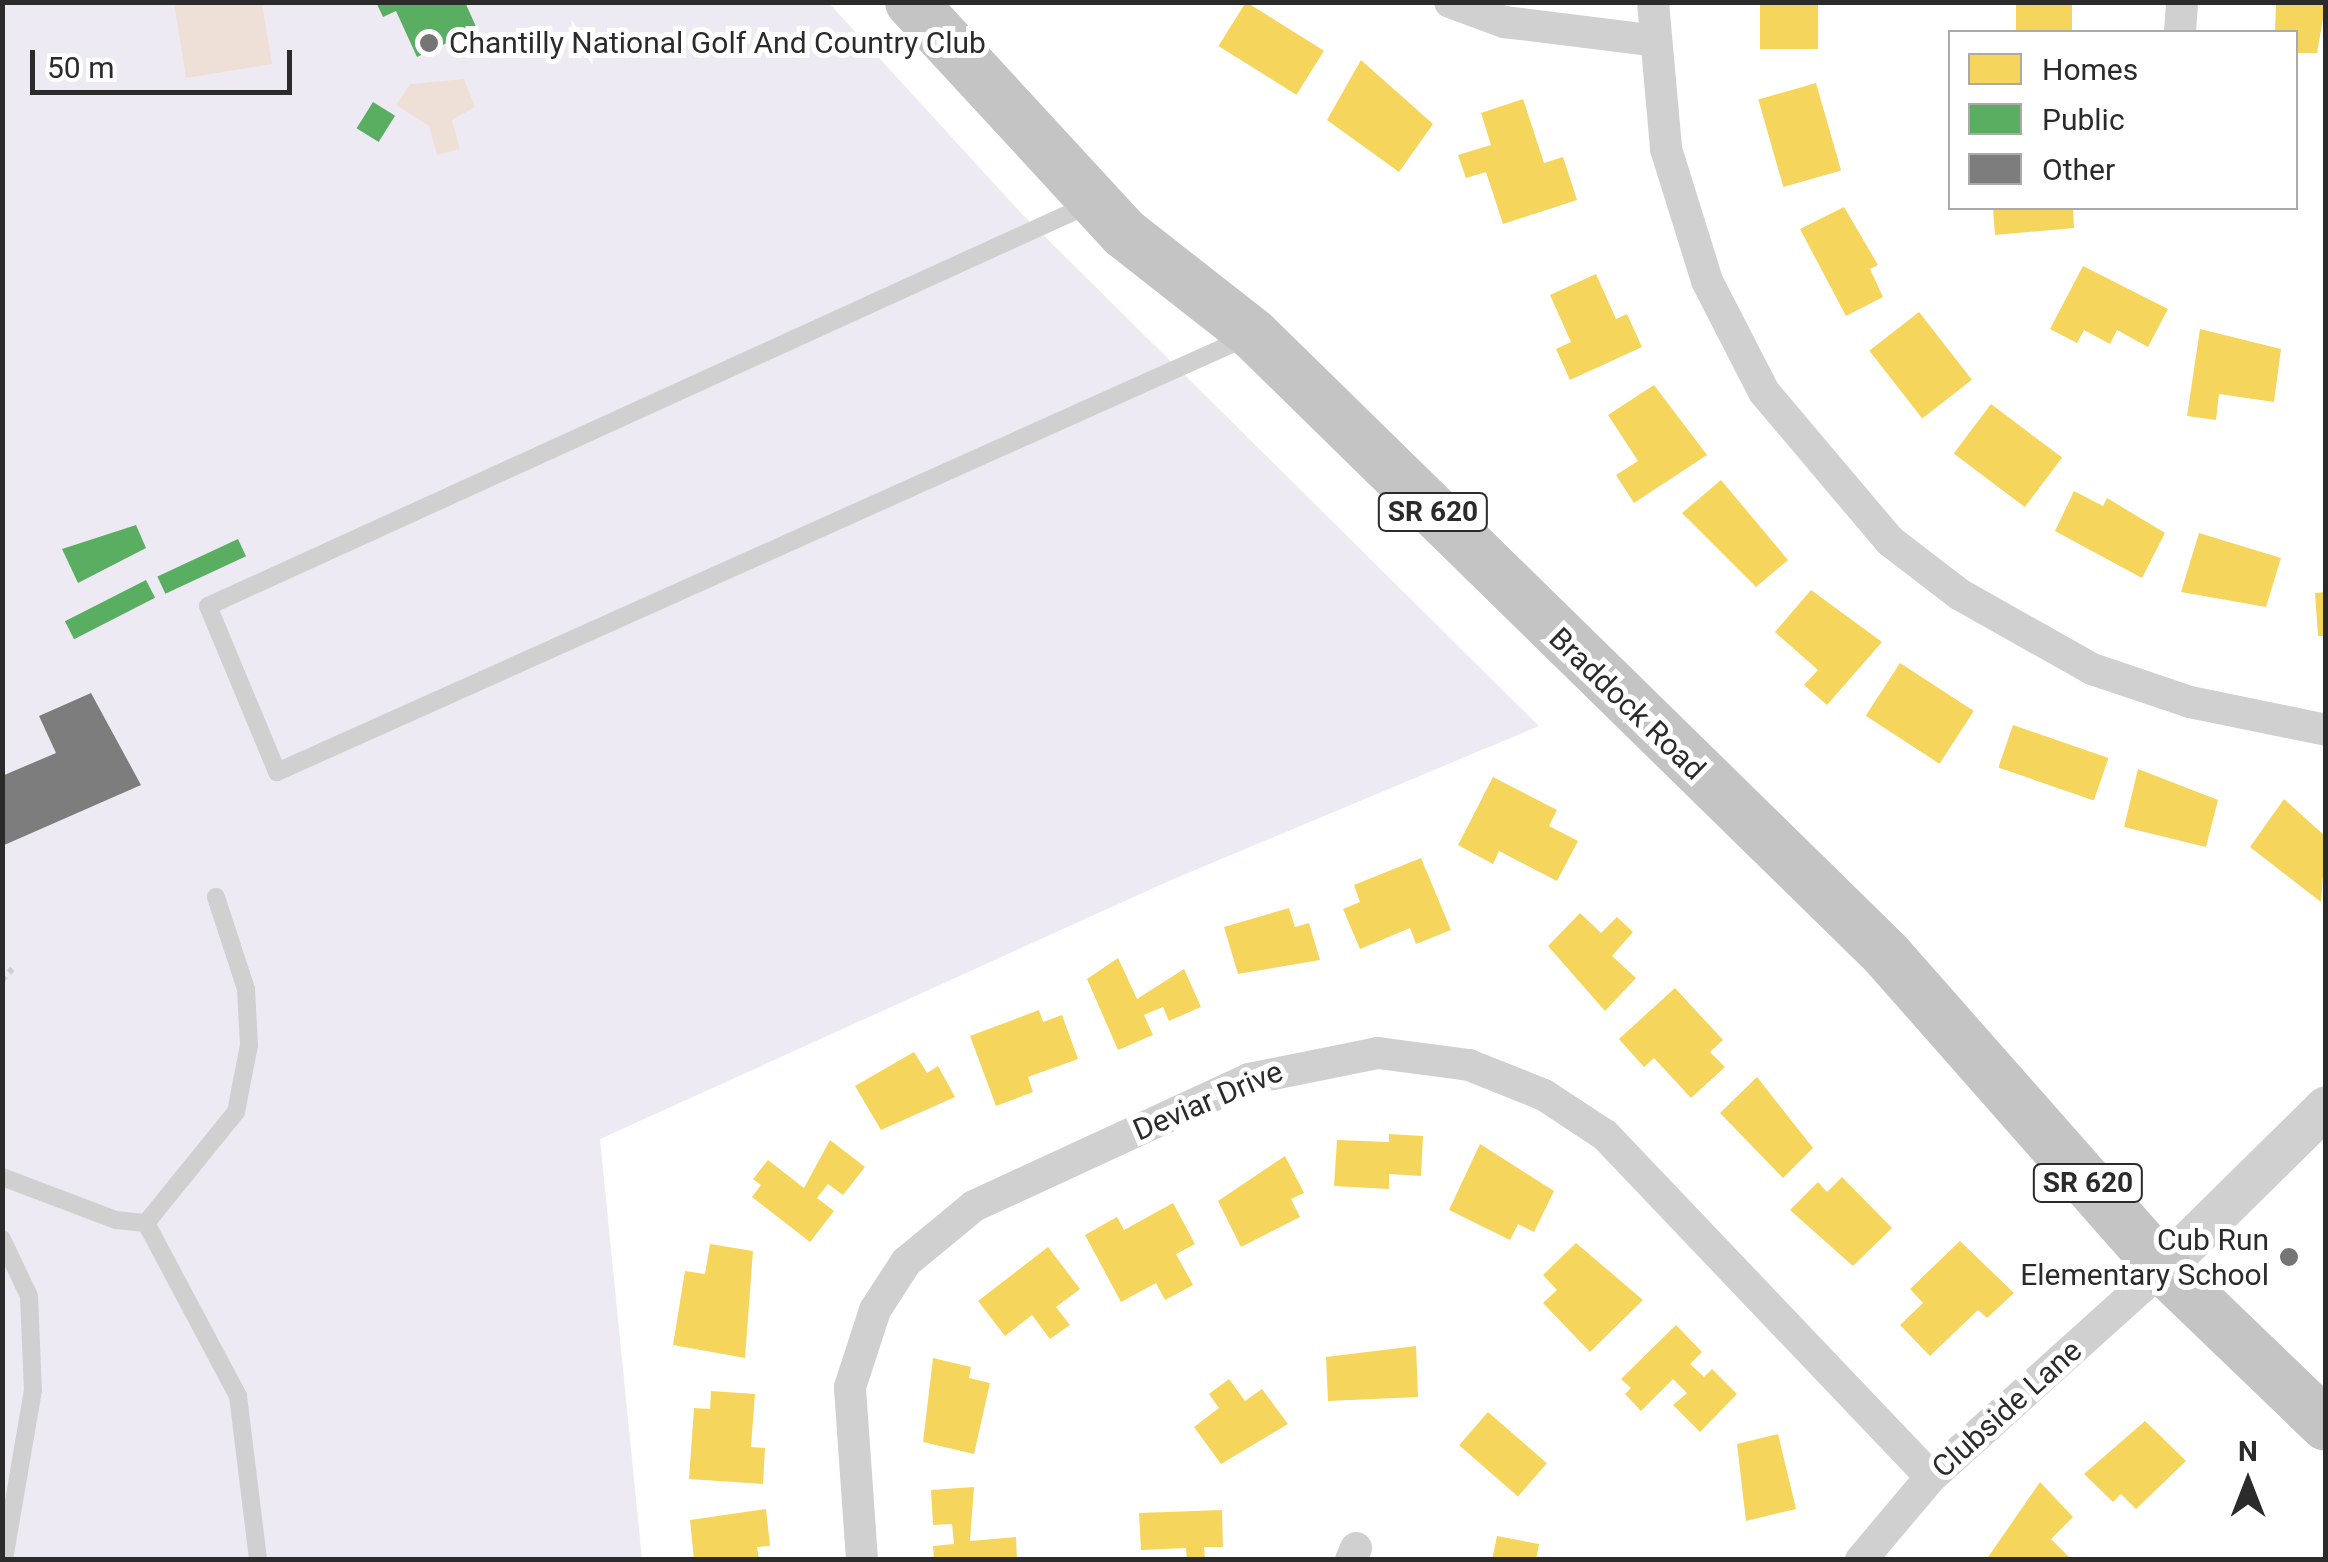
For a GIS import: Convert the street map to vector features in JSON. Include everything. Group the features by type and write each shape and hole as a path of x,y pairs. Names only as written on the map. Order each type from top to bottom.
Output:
{"main road":[{"name":"Braddock Road","path":"911,2 1098,200 1124,233 1254,334 1886,954 2163,1268 2326,1425"}],"street":[{"path":"1450,2 1504,22 1650,40"},
{"path":"1653,2 1650,40 1666,149 1707,281 1764,392 1890,541 1959,594 2092,668 2190,702 2326,730"},
{"path":"2180,30 2182,2"},
{"name":"Deviar Drive","path":"862,1560 850,1387 874,1310 906,1262 974,1206 1249,1079 1378,1053 1469,1065 1544,1095 1604,1135 1931,1477"},
{"path":"2163,1268 2326,1107"},
{"name":"Clubside Lane","path":"1861,1560 1931,1477 2163,1268"}],"lane":[{"path":"1098,200 208,606 276,772 1254,334"},
{"path":"146,1223 245,1091 246,988 216,897"},
{"path":"2,1177 146,1223 218,1342 238,1396 258,1560"},
{"path":"2,1239 29,1296 33,1390 4,1560"}],"path":[{"path":"2,980 16,966"}],"shaded area":[{"name":"Chantilly National Golf And Country Club","path":"3,3 829,3 1022,214 1539,726 1169,881 600,1139 642,1559 3,1559"},
{"path":"174,3 262,3 272,64 186,78"},
{"path":"464,79 475,107 452,120 460,149 437,155 429,126 396,105 410,84"}],"building: Homes":[{"path":"1246,2 1324,51 1296,95 1218,46"},
{"path":"1760,2 1818,2 1818,49 1760,49"},
{"path":"2016,2 2072,2 2072,30 2016,30"},
{"path":"2276,2 2326,2 2317,53 2298,53 2298,30 2275,30"},
{"path":"1361,60 1433,124 1399,172 1327,120"},
{"path":"1816,83 1841,170 1783,187 1758,100"},
{"path":"1523,99 1544,163 1563,157 1577,200 1503,224 1486,172 1466,178 1458,155 1491,145 1481,113"},
{"path":"1844,207 1878,265 1870,269 1883,297 1846,316 1800,229"},
{"path":"1993,210 2073,210 2074,228 1995,235"},
{"path":"2083,266 2168,309 2148,347 2117,330 2110,344 2084,330 2077,343 2050,329"},
{"path":"1596,274 1616,319 1627,314 1642,347 1570,380 1556,349 1571,342 1550,295"},
{"path":"1919,312 1972,380 1922,419 1869,351"},
{"path":"2200,329 2281,349 2274,402 2219,394 2216,420 2187,416"},
{"path":"1654,385 1707,455 1634,503 1616,475 1638,461 1608,415"},
{"path":"1991,404 2062,458 2025,507 1954,454"},
{"path":"1721,480 1788,560 1756,587 1682,513"},
{"path":"2074,491 2103,506 2107,498 2165,533 2142,578 2055,531"},
{"path":"2199,533 2281,558 2266,607 2181,592"},
{"path":"1811,590 1882,642 1827,705 1804,685 1818,670 1775,632"},
{"path":"2326,592 2326,636 2318,636 2315,593"},
{"path":"1900,663 1974,711 1939,764 1866,716"},
{"path":"2013,725 2108,758 2094,800 1998,768"},
{"path":"2138,769 2218,800 2206,847 2124,827"},
{"path":"1493,777 1557,810 1549,826 1578,841 1557,881 1499,851 1493,864 1458,845"},
{"path":"2284,799 2326,837 2321,902 2250,847"},
{"path":"1421,858 1451,930 1416,944 1410,928 1360,949 1343,909 1360,902 1354,885"},
{"path":"1289,908 1295,927 1309,923 1320,960 1238,974 1224,927"},
{"path":"1580,913 1601,933 1617,917 1633,932 1612,956 1636,978 1605,1011 1548,946"},
{"path":"1118,958 1137,999 1184,969 1201,1007 1169,1021 1163,1007 1144,1015 1153,1035 1118,1050 1087,979"},
{"path":"1675,988 1723,1040 1710,1052 1725,1067 1691,1098 1654,1058 1644,1067 1619,1039"},
{"path":"1039,1010 1043,1022 1062,1015 1078,1059 1028,1077 1033,1092 996,1106 970,1036"},
{"path":"914,1052 927,1073 938,1066 955,1097 881,1130 855,1086"},
{"path":"1757,1077 1813,1148 1783,1178 1720,1113"},
{"path":"1389,1134 1423,1136 1421,1176 1389,1174 1389,1189 1334,1186 1337,1140 1389,1142"},
{"path":"830,1140 865,1167 843,1195 828,1184 817,1198 834,1211 810,1242 752,1197 761,1185 753,1179 768,1160 804,1188"},
{"path":"1480,1144 1554,1191 1534,1232 1518,1224 1510,1240 1449,1210"},
{"path":"1285,1156 1304,1193 1291,1199 1300,1217 1241,1247 1218,1201"},
{"path":"1842,1177 1892,1228 1853,1266 1790,1210 1818,1182 1827,1192"},
{"path":"1173,1203 1195,1244 1176,1254 1193,1285 1165,1300 1156,1283 1121,1302 1085,1235 1117,1217 1124,1230"},
{"path":"1960,1241 2014,1293 1987,1318 1978,1310 1930,1356 1900,1325 1923,1303 1910,1289"},
{"path":"1576,1243 1643,1300 1590,1352 1543,1303 1557,1290 1543,1275"},
{"path":"710,1244 753,1251 745,1358 673,1345 685,1271 705,1274"},
{"path":"1048,1247 1080,1289 1056,1307 1070,1325 1050,1339 1032,1315 1005,1336 978,1301"},
{"path":"1676,1325 1702,1352 1690,1364 1704,1377 1712,1369 1737,1394 1700,1432 1673,1405 1687,1393 1673,1379 1641,1411 1625,1394 1631,1388 1621,1379"},
{"path":"1416,1346 1418,1397 1328,1401 1326,1357"},
{"path":"933,1358 971,1367 969,1378 990,1383 974,1454 923,1442"},
{"path":"1229,1379 1245,1401 1262,1389 1288,1424 1221,1464 1194,1427 1219,1408 1209,1394"},
{"path":"711,1391 755,1394 751,1447 765,1448 763,1484 689,1479 694,1408 710,1409"},
{"path":"1488,1412 1547,1463 1518,1496 1459,1445"},
{"path":"2145,1421 2186,1461 2136,1509 2121,1494 2113,1502 2084,1474"},
{"path":"1778,1434 1796,1509 1746,1521 1737,1444"},
{"path":"2040,1482 2073,1517 2051,1539 2070,1558 1986,1560"},
{"path":"974,1487 970,1541 1016,1537 1017,1560 934,1560 933,1546 954,1544 952,1524 933,1525 931,1490"},
{"path":"766,1509 770,1546 757,1547 759,1560 694,1560 690,1520"},
{"path":"1222,1510 1223,1547 1204,1547 1205,1560 1187,1560 1186,1548 1141,1550 1139,1513"},
{"path":"1497,1536 1539,1544 1536,1560 1492,1560"}],"building: Public":[{"name":"Chantilly National Golf And Country Club","path":"376,2 465,2 477,29 417,57 396,11 383,17"},
{"name":"Chantilly National Golf And Country Club","path":"373,102 395,116 379,142 357,128"},
{"path":"136,525 146,548 78,583 62,549"},
{"path":"238,539 246,556 165,594 157,577"},
{"path":"146,580 155,598 74,639 65,621"}],"building: Other":[{"path":"91,693 141,785 2,846 2,776 56,753 39,716"}],"place":[{"name":"Chantilly National Golf And Country Club","path":"429,43"},
{"name":"Cub Run Elementary School","path":"2289,1257"}]}
